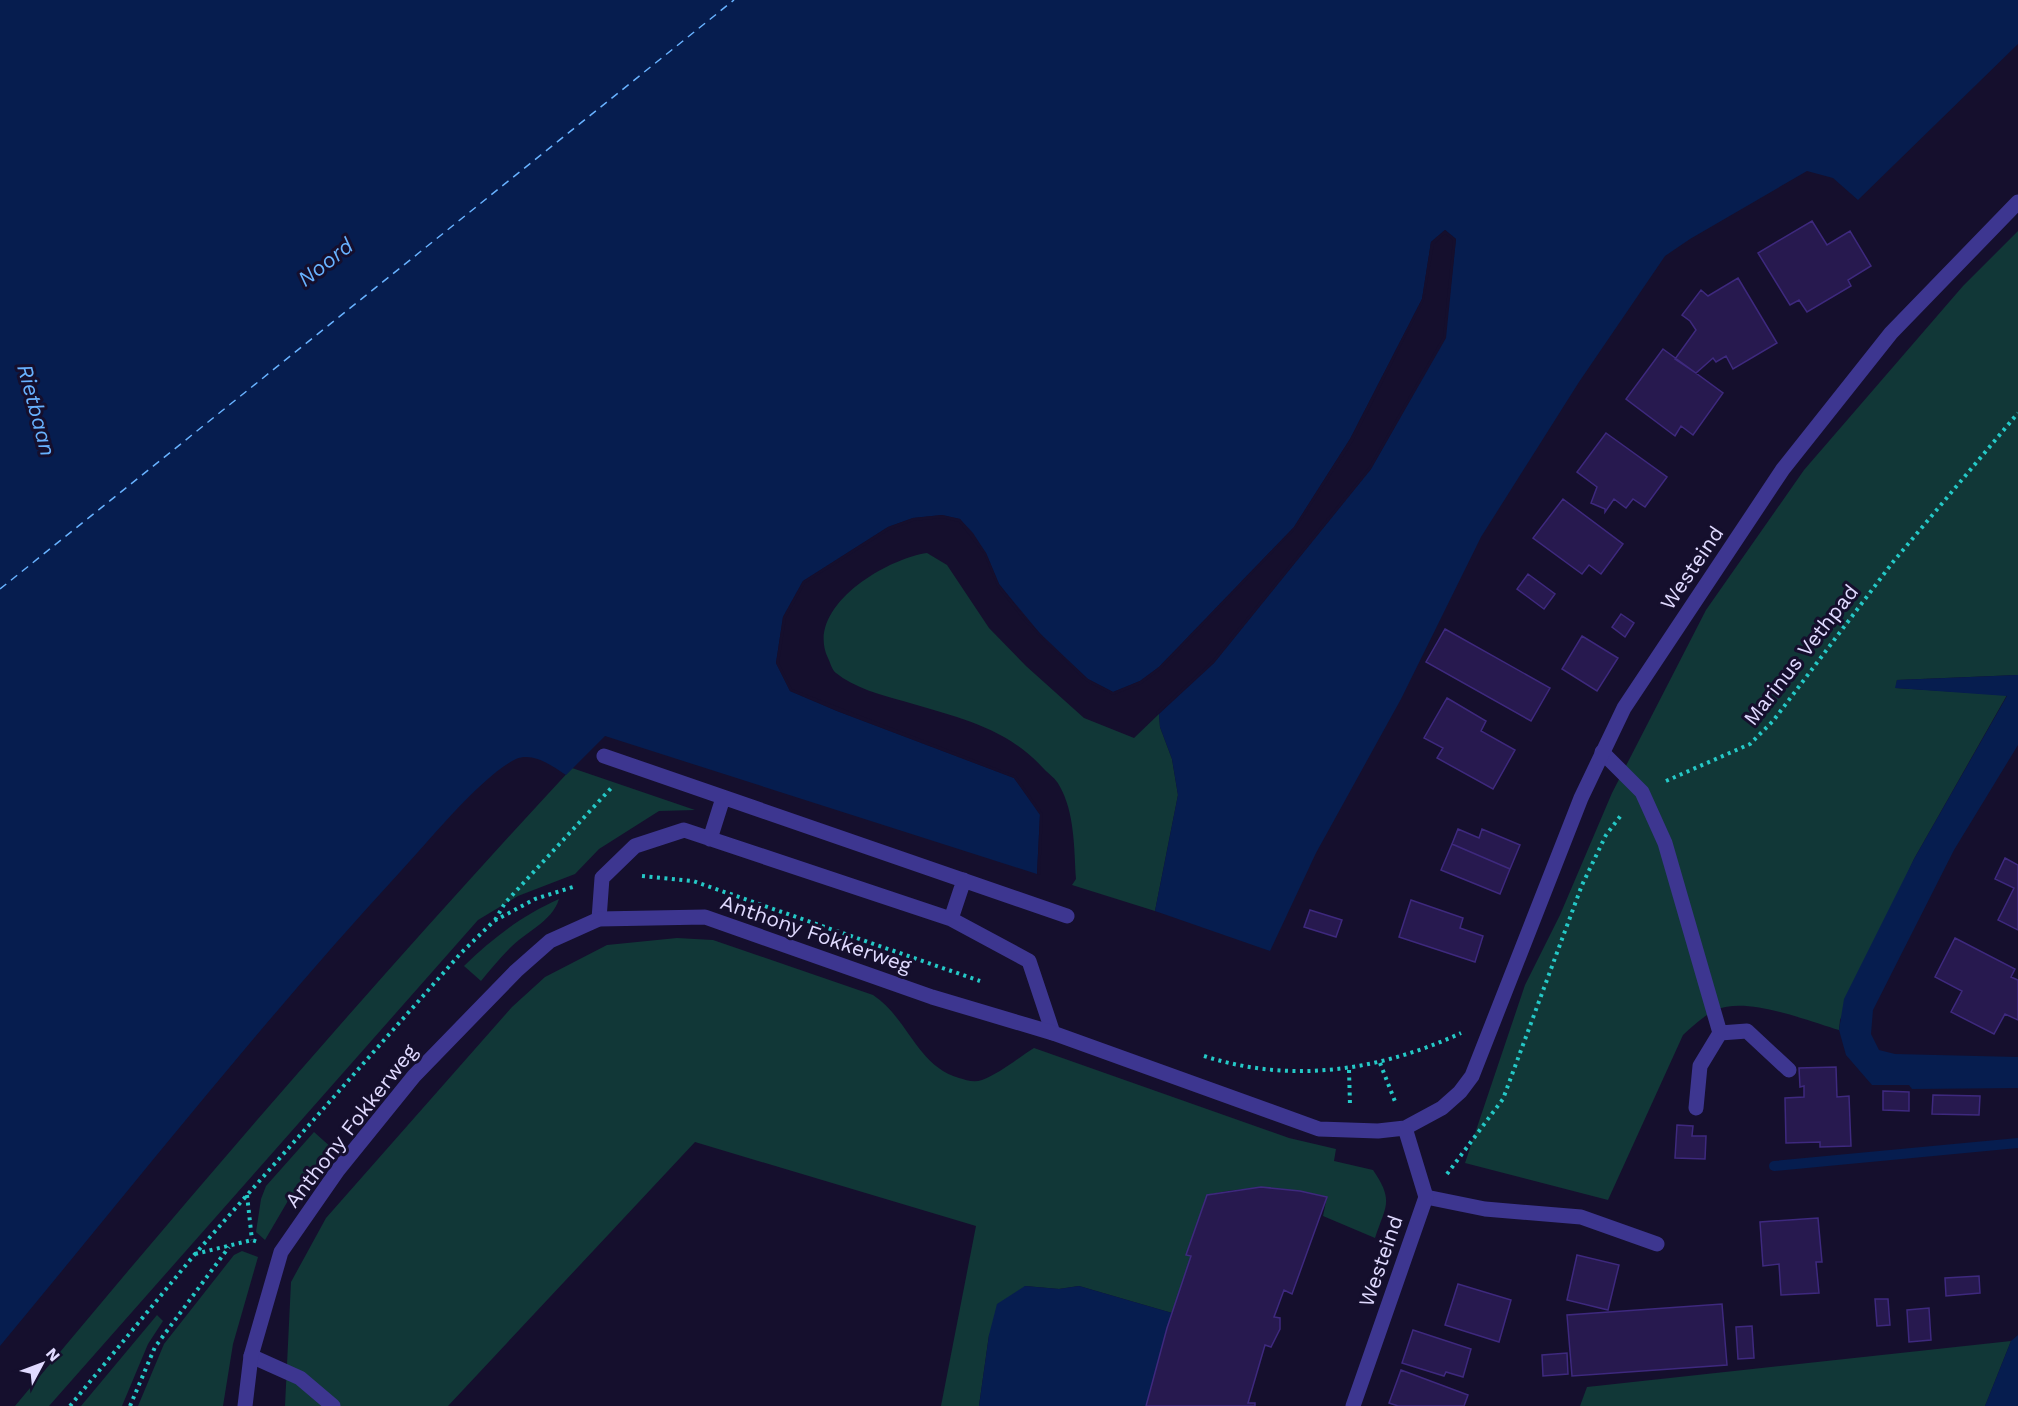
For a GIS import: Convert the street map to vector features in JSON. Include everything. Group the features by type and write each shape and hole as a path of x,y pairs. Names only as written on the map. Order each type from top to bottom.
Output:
{"street":[{"name":"Westeind","path":"1353,1406 1426,1197 1405,1128 1442,1108 1460,1092 1472,1076 1561,847 1602,752 1624,708 1783,469 1891,333 2018,202"},
{"path":"1602,752 1642,792 1665,843 1720,1033 1700,1066 1696,1108"},
{"path":"604,756 1067,916"},
{"path":"710,838 723,798"},
{"path":"599,919 602,878 635,846 684,830 951,919 1029,961 1053,1033"},
{"path":"951,919 964,880"},
{"name":"Anthony Fokkerweg","path":"245,1406 251,1356 281,1252 338,1170 414,1076 516,971 550,941 599,919 705,917 932,997 1053,1033 1319,1129 1351,1131 1405,1128"},
{"path":"1720,1033 1747,1031 1789,1070"},
{"path":"1426,1197 1485,1209 1581,1216 1657,1244"},
{"path":"251,1356 300,1378 333,1406"}],"path":[{"name":"Marinus Vethpad","path":"1426,1197 1454,1166 1503,1099 1582,885 1606,835 1642,792 1750,744 1773,721 1893,562 2018,413"},
{"path":"494,921 505,903 611,788"},
{"name":"Anthony Fokkerweg","path":"70,1406 195,1254 461,953 494,921 535,899 602,878 639,875 693,881 990,984"},
{"path":"1195,1054 1226,1064 1288,1071 1349,1070 1380,1063 1439,1043 1497,1016"},
{"path":"1380,1063 1405,1128"},
{"path":"1349,1070 1351,1131"},
{"path":"247,1194 252,1240"},
{"path":"195,1254 252,1240 281,1252"},
{"path":"130,1406 155,1347 229,1247"}],"green space":[{"path":"2018,231 2018,675 1897,680 1896,688 2007,695 1914,859 1840,1020 1839,1030 1778,1011 1744,1006 1729,1006 1702,1018 1683,1035 1608,1200 1465,1163 1525,985 1560,915 1612,793 1706,610 1804,470 1963,286"},
{"path":"927,553 947,565 989,628 1026,666 1084,718 1134,738 1159,714 1160,727 1172,759 1178,795 1155,911 1072,885 1076,879 1073,831 1064,796 1058,783 1029,754 1013,742 961,718 868,690 851,683 833,670 824,639 827,621 838,604 853,589 890,565"},
{"path":"572,768 695,810 659,811 599,849 575,874 518,896 478,920 49,1406 15,1406 289,1083 429,924"},
{"path":"559,899 550,914 515,943 481,981 464,966 508,928"},
{"path":"677,938 713,940 873,995 895,1016 933,1063 959,1078 982,1080 1002,1070 1034,1048 1289,1138 1336,1149 1334,1161 1373,1170 1384,1189 1385,1210 1375,1238 1323,1216 1327,1197 1297,1191 1267,1189 1238,1190 1207,1195 1186,1255 1191,1256 1172,1313 1079,1286 1059,1289 1025,1286 989,1335 979,1406 941,1406 976,1226 695,1142 448,1406 285,1406 291,1282 326,1218 512,1007 545,977 607,945"},
{"path":"314,1132 333,1149 289,1199 265,1240 256,1232 261,1199 266,1186"},
{"path":"242,1251 258,1257 233,1344 223,1406 138,1406 164,1344 234,1255"},
{"path":"157,1315 163,1321 148,1344 122,1406 81,1406"},
{"path":"2011,1341 1985,1406 1580,1406 1587,1387"}],"water":[{"path":"0,0 2018,0 2018,44 1858,200 1833,178 1807,171 1665,256 1579,382 1481,537 1401,699 1316,853 1270,951 1155,911 1178,795 1172,759 1160,727 1159,714 1214,663 1371,469 1445,338 1456,239 1445,230 1431,242 1422,299 1350,439 1294,527 1159,667 1140,681 1113,692 1088,679 1048,643 999,584 986,553 960,519 942,515 913,518 888,527 803,581 783,617 776,663 790,691 1014,778 1040,814 1037,874 605,736 566,775 536,759 523,757 516,759 503,767 472,794 348,929 197,1106 0,1346"},
{"path":"2018,675 2018,745 1954,850 1873,1010 1871,1034 1879,1050 1895,1054 2018,1057 2018,1088 1912,1089 1909,1085 1872,1085 1846,1055 1839,1030 1844,999 1914,859 2007,696 1895,688 1897,680"},
{"path":"1025,1286 1059,1289 1079,1286 1172,1313 1146,1406 979,1406 989,1335 997,1304"},
{"path":"2018,1335 2018,1406 1985,1406 2011,1341"}],"pier":[{"path":"1445,230 1456,239 1446,338 1371,469 1214,663 1156,716 1157,711 1212,661 1369,467 1443,337 1453,240 1445,234 1434,244 1424,300 1353,441 1296,528 1161,669 1141,684 1113,695 1086,681 1025,622 997,586 984,554 959,522 942,518 913,521 889,530 805,583 786,618 779,663 792,689 1016,776 1043,814 1040,875 1037,874 1040,815 1014,778 790,691 776,663 783,617 803,581 888,527 913,518 942,515 960,519 973,533 986,553 999,584 1027,621 1088,679 1113,692 1140,681 1159,667 1294,527 1350,439 1422,299 1431,242"}],"building":[{"path":"1812,221 1827,245 1850,231 1871,266 1848,280 1851,286 1807,312 1799,300 1790,305 1758,253"},
{"path":"1738,278 1777,343 1733,369 1726,356 1716,362 1713,358 1696,373 1675,359 1696,330 1682,315 1701,290 1708,296"},
{"path":"1663,349 1723,393 1693,435 1681,426 1675,436 1626,399"},
{"path":"1606,433 1667,477 1645,507 1633,499 1626,508 1614,499 1605,512 1605,509 1591,503 1597,487 1577,472"},
{"path":"1563,499 1623,544 1601,574 1589,565 1582,574 1533,538"},
{"path":"1528,574 1555,594 1544,609 1517,589"},
{"path":"1621,614 1634,623 1625,637 1612,627"},
{"path":"1445,629 1550,688 1531,721 1426,662"},
{"path":"1582,636 1618,658 1597,691 1562,669"},
{"path":"1447,698 1486,721 1481,731 1515,750 1493,789 1437,758 1443,748 1424,738"},
{"path":"1458,829 1479,838 1482,829 1520,845 1510,869 1452,844"},
{"path":"1452,844 1510,869 1500,894 1441,870"},
{"path":"2005,858 2018,865 2018,930 1998,920 2014,888 1995,879"},
{"path":"1411,900 1463,918 1460,928 1483,936 1475,962 1399,937"},
{"path":"1310,910 1342,920 1336,937 1304,927"},
{"path":"1955,938 2015,969 2011,977 2018,980 2018,1020 2005,1014 1994,1034 1951,1012 1962,991 1935,977"},
{"path":"1836,1067 1837,1097 1849,1096 1851,1146 1820,1147 1820,1142 1786,1143 1785,1098 1804,1097 1804,1086 1800,1087 1799,1068"},
{"path":"1883,1091 1909,1092 1909,1111 1883,1110"},
{"path":"1933,1095 1980,1096 1979,1115 1932,1114"},
{"path":"1677,1125 1693,1126 1692,1136 1706,1136 1705,1159 1675,1158"},
{"path":"1261,1187 1300,1191 1327,1197 1292,1294 1284,1290 1274,1317 1280,1318 1280,1329 1271,1347 1265,1345 1248,1403 1255,1403 1255,1406 1146,1406 1167,1328 1191,1256 1186,1255 1207,1195"},
{"path":"1818,1218 1822,1262 1816,1262 1819,1293 1781,1295 1779,1264 1763,1266 1760,1222"},
{"path":"1577,1255 1619,1265 1608,1310 1567,1300"},
{"path":"1979,1276 1980,1293 1946,1296 1945,1278"},
{"path":"1458,1284 1511,1300 1499,1342 1445,1325"},
{"path":"1875,1299 1888,1299 1890,1325 1877,1326"},
{"path":"1722,1304 1727,1365 1572,1376 1567,1315"},
{"path":"1929,1308 1931,1340 1909,1342 1907,1310"},
{"path":"1752,1326 1754,1358 1738,1359 1736,1327"},
{"path":"1413,1330 1471,1349 1463,1377 1446,1372 1444,1376 1402,1363"},
{"path":"1567,1353 1568,1374 1543,1376 1542,1355"},
{"path":"1401,1370 1468,1395 1464,1406 1398,1406 1389,1403"}],"waterway":[{"path":"1774,1166 2018,1143"}],"ferry route":[{"path":"0,589 734,0"}],"water label":[{"name":"Noord","path":"325,262"},
{"name":"Rietbaan","path":"37,410"}]}
